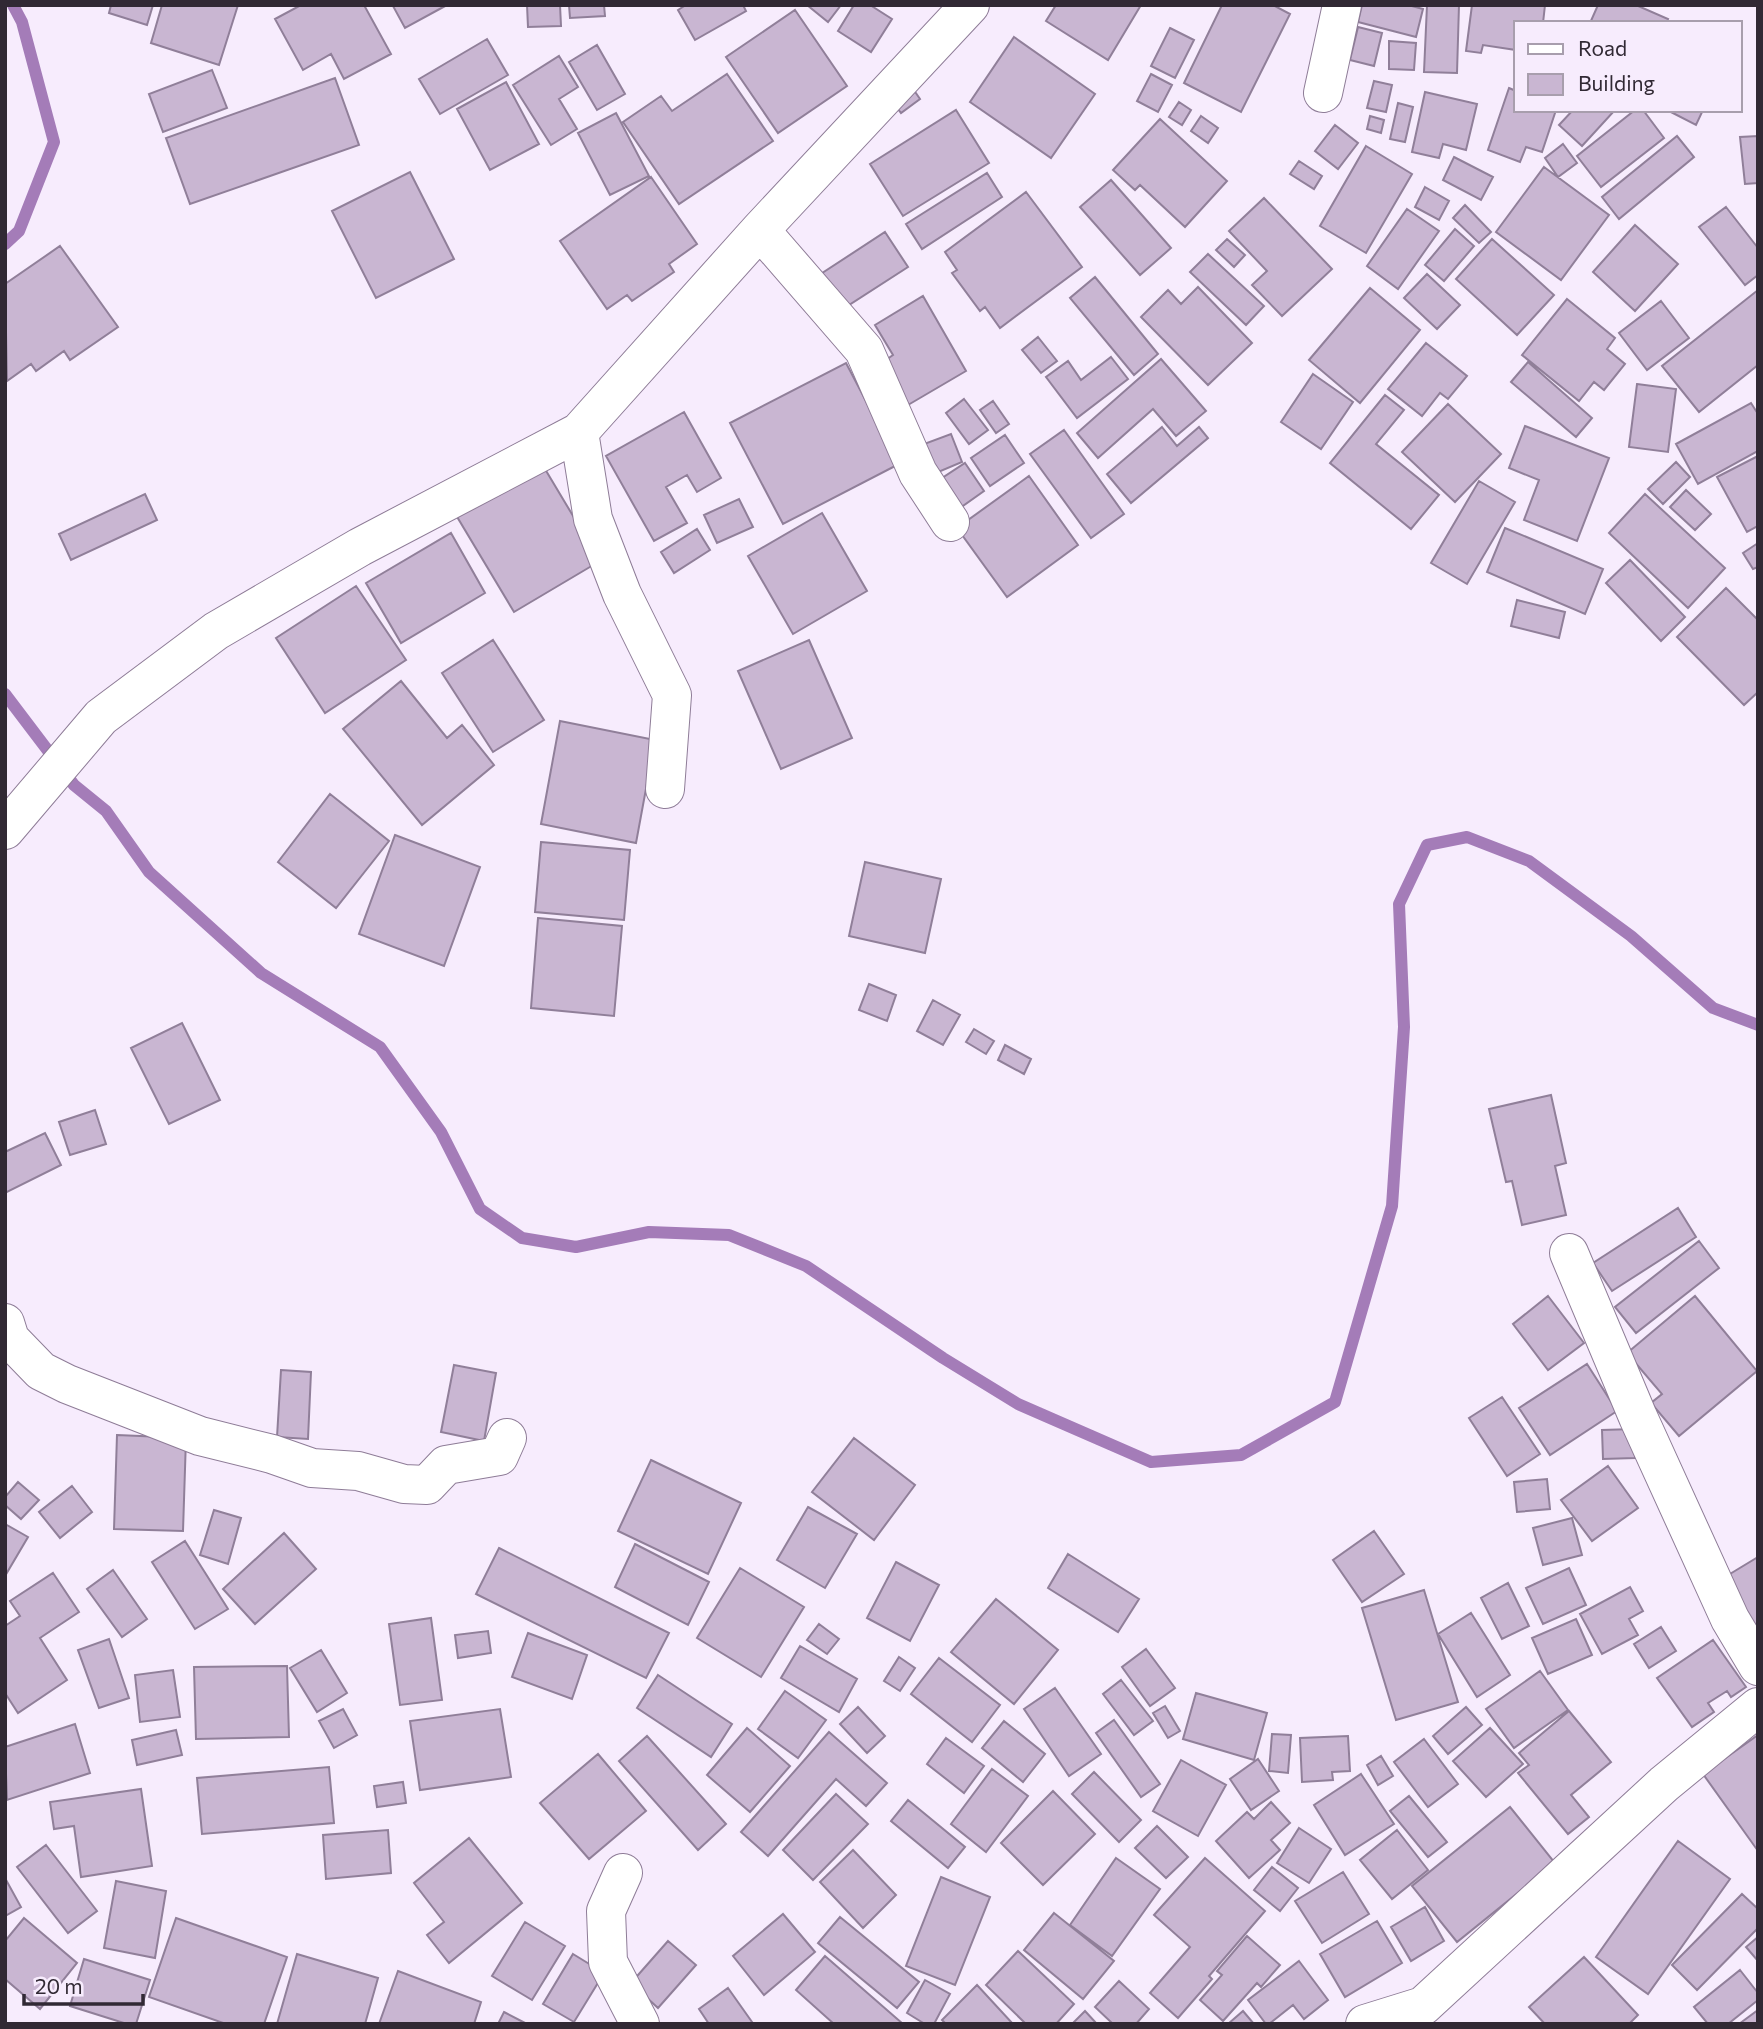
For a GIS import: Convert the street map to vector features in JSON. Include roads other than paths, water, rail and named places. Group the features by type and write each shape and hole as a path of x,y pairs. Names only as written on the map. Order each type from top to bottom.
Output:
{"street":[{"path":"5,830 101,717 216,631 360,547 579,432 760,230 970,5"},
{"path":"1322,93 1342,5"},
{"path":"760,230 864,350 918,473 950,522"},
{"path":"579,432 593,519 622,594 672,695 665,789"},
{"path":"1569,1253 1638,1417 1730,1619 1758,1665"},
{"path":"5,1323 9,1339 41,1371 68,1384 200,1436 272,1454 312,1468 358,1471 404,1484 427,1485 446,1465 499,1456 508,1438"},
{"path":"1365,2024 1435,2015 1664,1784 1758,1707"},
{"path":"623,1873 606,1911 608,1962 640,2024"}],"waterway":[{"path":"5,244 19,231 54,142 22,22 13,5"},
{"path":"5,694 74,785 106,811 149,872 261,973 380,1047 441,1132 480,1209 522,1238 576,1247 649,1232 729,1235 806,1266 943,1358 1018,1404 1151,1462 1241,1455 1335,1402 1392,1206 1404,1027 1399,904 1427,845 1467,837 1529,861 1631,936 1713,1008 1758,1025"}]}
